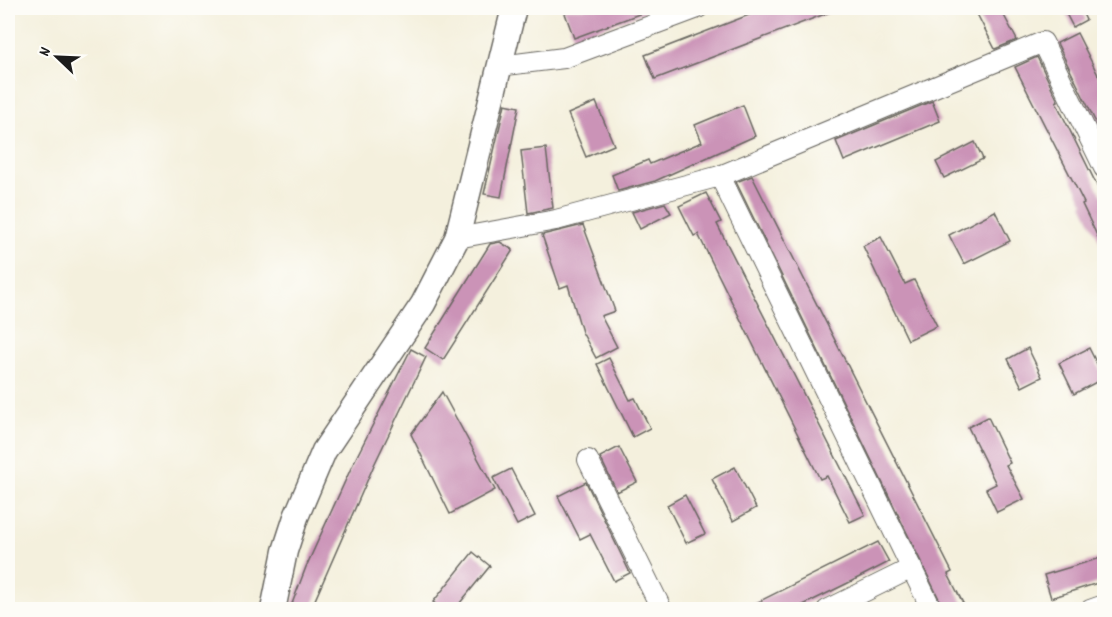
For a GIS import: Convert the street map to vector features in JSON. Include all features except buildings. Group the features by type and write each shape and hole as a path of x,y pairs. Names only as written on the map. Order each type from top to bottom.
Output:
{"street":[{"path":"273,609 296,517 324,451 423,304 457,238 514,8"},
{"path":"499,66 564,58 698,8"},
{"path":"457,238 556,220 720,176 1043,42 1104,168"},
{"path":"720,176 932,609"},
{"path":"588,460 662,609"},
{"path":"827,609 912,568"},
{"path":"1090,609 1104,605"}]}
